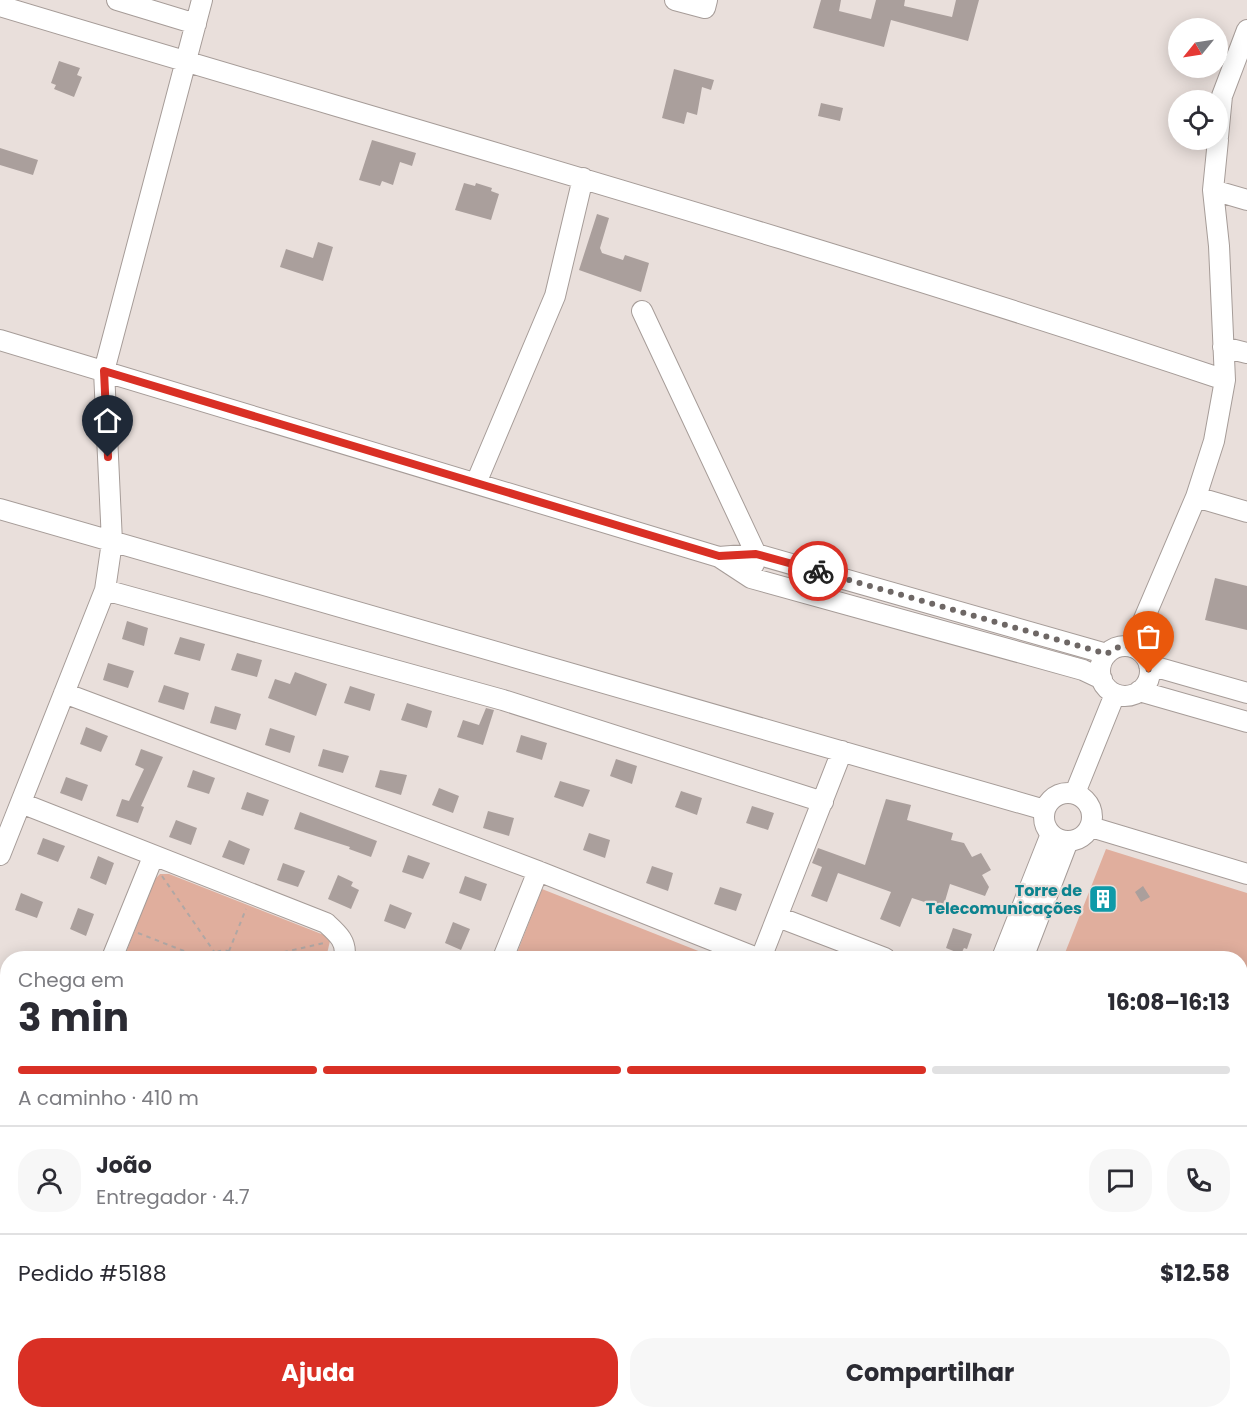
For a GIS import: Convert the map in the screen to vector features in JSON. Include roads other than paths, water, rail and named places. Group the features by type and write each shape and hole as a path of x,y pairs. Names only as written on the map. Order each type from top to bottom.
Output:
{"street":[{"path":"117,0 196,24"},
{"path":"0,855 105,590 112,542 104,371 202,0"},
{"path":"675,0 705,8 707,0"},
{"path":"0,6 582,178 1012,309 1225,380"},
{"path":"1224,90 1247,30"},
{"path":"1132,647 1197,497 1214,441 1225,380 1219,246 1213,190 1217,150"},
{"path":"476,483 555,296 582,178"},
{"path":"1213,190 1247,200"},
{"path":"642,311 756,554 751,578"},
{"path":"0,340 719,556 751,578 1072,667 1124,695 1139,691 1247,722"},
{"path":"1223,346 1247,353"},
{"path":"1197,497 1247,512"},
{"path":"0,509 1045,810"},
{"path":"719,556 756,554 1107,654"},
{"path":"105,590 502,700 823,802"},
{"path":"1075,793 1109,687 1100,666 1107,654 1118,647 1132,647 1143,654 1149,665 1148,680 1139,691"},
{"path":"1149,665 1247,693"},
{"path":"64,693 538,871 741,951"},
{"path":"762,951 778,917 842,752"},
{"path":"1067,792 1075,793 1091,807 1090,827 1081,838 1059,837 1044,823 1045,810 1053,797 1067,792"},
{"path":"21,803 156,865 251,894 326,923 340,936 346,951"},
{"path":"1090,827 1247,874"},
{"path":"1005,951 1059,837"},
{"path":"1025,951 1059,837"},
{"path":"115,951 156,865"},
{"path":"506,951 538,871"},
{"path":"778,917 867,951"}],"place":[{"name":"Torre de Telecomunicações","path":"1103,899"}]}
